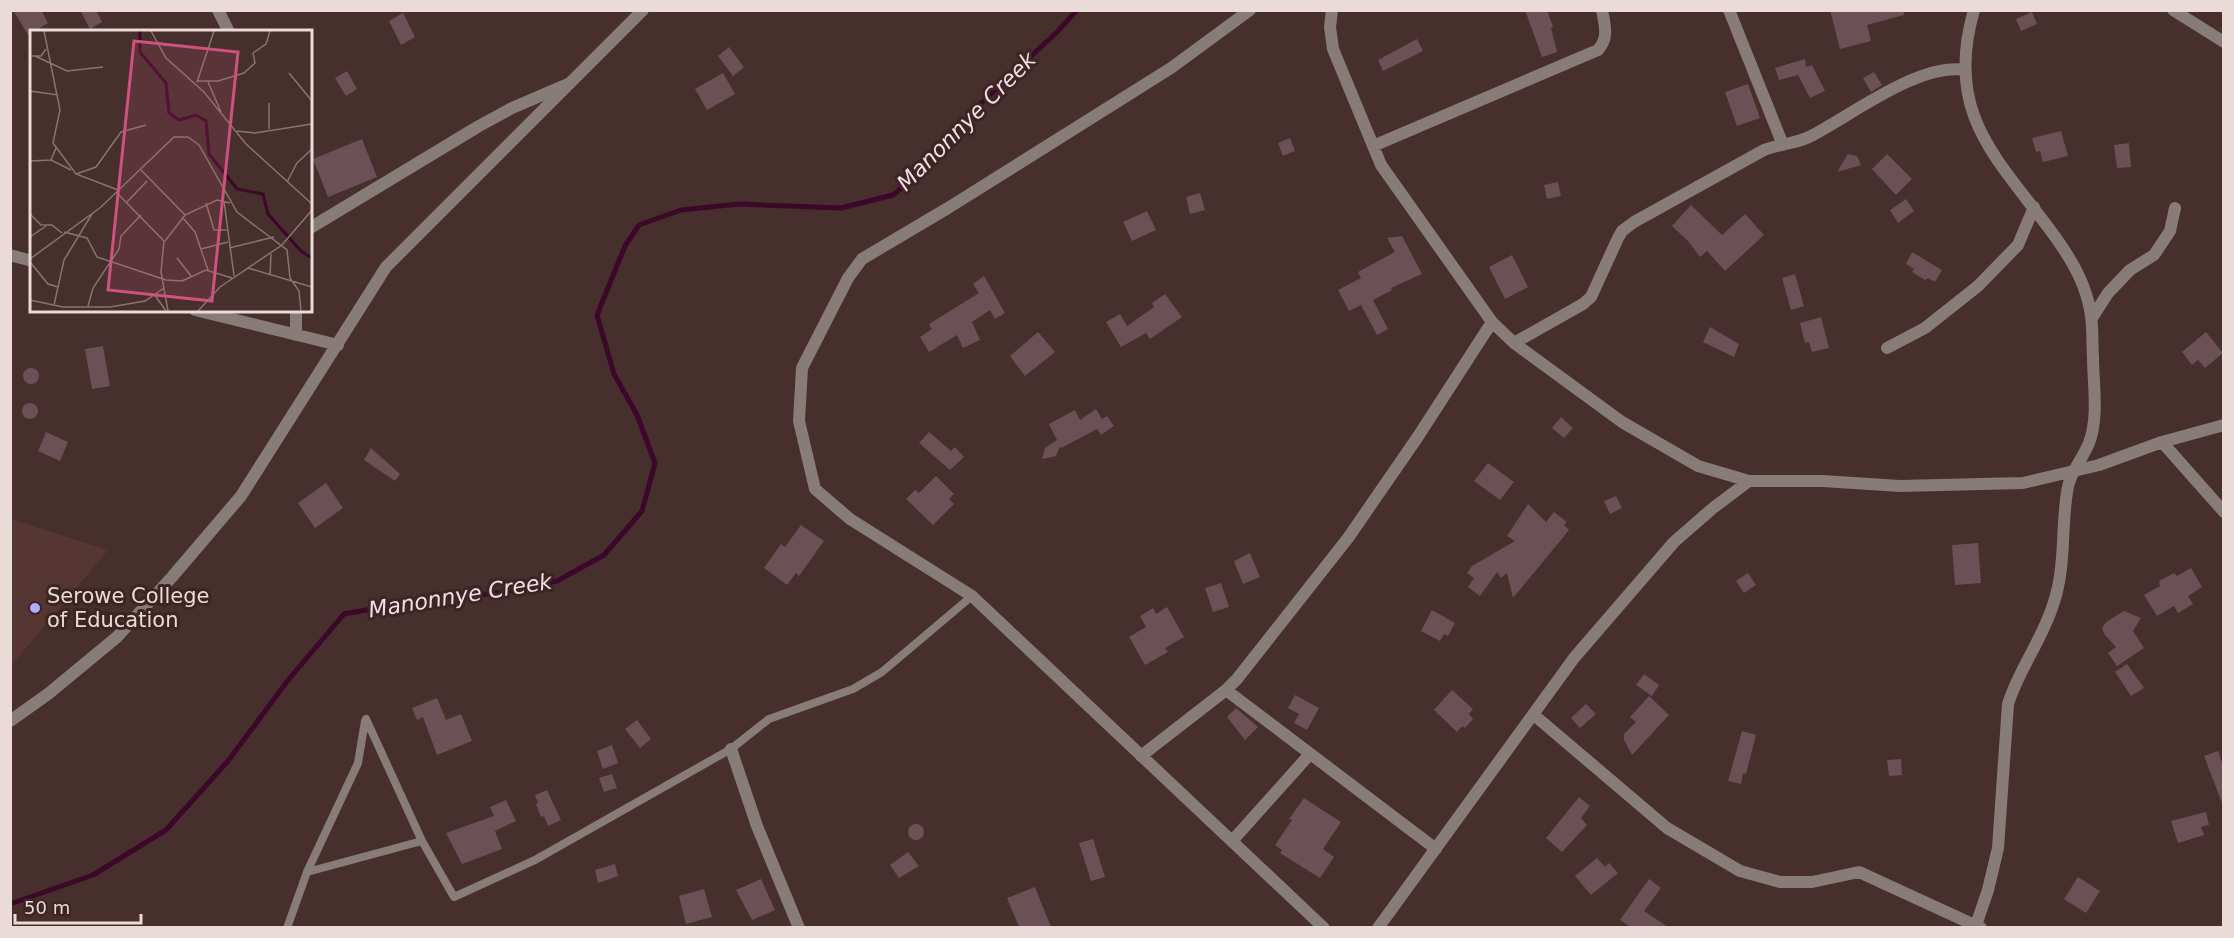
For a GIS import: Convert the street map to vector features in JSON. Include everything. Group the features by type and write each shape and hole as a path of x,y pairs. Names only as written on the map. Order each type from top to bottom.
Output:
{"street":[{"path":"218,10 227,30"},
{"path":"10,721 48,694 117,637 172,577 241,496 386,267 643,10"},
{"path":"1250,10 1171,68 958,202 862,259 848,278 802,368 799,422 815,489 850,519 972,596 1324,927"},
{"path":"1332,10 1330,27 1333,49 1381,165 1492,322 1514,343 1622,423 1698,466 1749,481 1823,481 1900,486 2004,485 2023,483 2099,465 2162,441 2223,425"},
{"path":"1373,146 1598,50 1604,43 1606,33 1602,10"},
{"path":"1729,10 1783,145"},
{"path":"1534,715 1667,828 1740,871 1780,882 1812,882 1859,872 1977,926 1998,848 2008,704 2014,683 2041,636 2057,594 2063,561 2067,490 2089,442 2093,418 2092,318 2088,298 2077,271 2034,207 1984,141 1971,109 1965,70 1968,37 1974,10"},
{"path":"2173,10 2223,42"},
{"path":"1514,343 1583,304 1591,297 1618,238 1634,222 1764,150 1794,143 1810,136 1859,106 1918,77 1942,70 1956,68 1965,70"},
{"path":"312,227 479,126 512,108 571,83"},
{"path":"1887,348 1925,328 1978,286 2018,245 2034,207"},
{"path":"2092,318 2108,293 2130,270 2154,255 2170,231 2175,208"},
{"path":"10,255 30,260"},
{"path":"203,312 338,345"},
{"path":"296,312 296,335"},
{"path":"1141,756 1226,690 1348,538 1492,322"},
{"path":"2162,441 2223,512"},
{"path":"1378,927 1574,658 1674,542 1749,481"},
{"path":"1226,690 1436,849"},
{"path":"731,749 742,787 799,927"},
{"path":"1232,842 1310,754"}],"lane":[{"path":"287,927 307,872 358,763 366,719 422,841 454,897 535,860 731,749 769,719 853,689 882,672 972,596"},
{"path":"307,872 422,841"}],"shaded area":[{"name":"Serowe College of Education","path":"10,519 108,550 11,666"}],"building":[{"path":"13,10 41,10 48,23 36,30 30,30 28,35"},
{"path":"80,10 96,10 102,22 90,29"},
{"path":"1525,10 1547,10 1553,27 1551,28 1557,52 1542,57"},
{"path":"1830,10 1904,10 1904,15 1867,25 1871,41 1840,49"},
{"path":"2032,12 2037,24 2021,31 2016,19"},
{"path":"403,13 415,37 401,45 389,21"},
{"path":"1417,39 1423,51 1383,71 1378,60"},
{"path":"729,47 744,67 733,76 718,56"},
{"path":"1805,59 1806,67 1812,65 1825,91 1810,98 1798,75 1779,80 1775,68"},
{"path":"347,71 357,89 346,96 335,78"},
{"path":"1874,72 1882,85 1871,92 1863,78"},
{"path":"723,73 735,94 707,110 695,89"},
{"path":"1748,84 1760,118 1737,126 1725,92"},
{"path":"2061,131 2068,156 2043,162 2040,151 2036,152 2032,138"},
{"path":"1290,138 1295,151 1283,156 1278,143"},
{"path":"362,139 377,177 328,197 313,159"},
{"path":"2129,143 2131,167 2117,168 2114,145"},
{"path":"1848,154 1857,156 1861,165 1837,172"},
{"path":"1887,154 1912,179 1896,195 1872,169"},
{"path":"1558,182 1561,196 1547,199 1544,185"},
{"path":"1200,193 1205,210 1190,214 1186,197"},
{"path":"1906,199 1914,211 1898,223 1890,210"},
{"path":"1691,205 1722,235 1745,214 1764,235 1725,271 1707,251 1700,257 1688,241 1672,226"},
{"path":"1147,211 1156,230 1132,241 1123,222"},
{"path":"1402,236 1422,274 1391,288 1392,290 1373,300 1388,329 1377,335 1361,305 1349,311 1338,290 1361,278 1358,272 1395,252 1387,238"},
{"path":"1912,252 1942,270 1935,282 1928,278 1925,280 1912,272 1914,269 1906,264"},
{"path":"1512,255 1528,287 1505,299 1489,267"},
{"path":"1795,274 1804,306 1791,310 1782,278"},
{"path":"984,276 1005,313 995,319 990,310 972,322 980,340 963,348 957,335 929,352 920,337 932,329 929,324 979,293 973,284"},
{"path":"1165,294 1182,317 1150,339 1146,333 1121,347 1106,322 1120,314 1127,326 1154,307 1152,303"},
{"path":"1821,317 1829,348 1812,352 1809,342 1805,343 1800,323"},
{"path":"1710,327 1739,344 1734,357 1703,342"},
{"path":"1038,332 1055,352 1025,376 1010,356"},
{"path":"2206,332 2223,353 2205,368 2198,360 2192,365 2182,352"},
{"path":"103,346 110,386 92,389 85,349"},
{"path":"28,368 34,368 39,376 37,382 28,384 23,379 23,373"},
{"path":"27,403 33,403 38,411 36,417 27,419 22,414 22,408"},
{"path":"1096,409 1102,419 1107,416 1114,426 1101,435 1097,429 1061,448 1060,446 1056,456 1042,459 1045,448 1057,440 1049,424 1075,410 1080,420"},
{"path":"1561,417 1573,428 1564,438 1552,428"},
{"path":"46,432 68,442 60,461 38,451"},
{"path":"929,432 951,451 955,447 964,457 950,470 919,443"},
{"path":"371,448 400,474 395,481 364,460"},
{"path":"1488,463 1514,482 1500,500 1474,481"},
{"path":"936,476 954,494 949,499 954,504 933,525 906,499 915,490 919,493"},
{"path":"326,483 343,508 315,528 298,503"},
{"path":"1616,496 1622,508 1610,514 1604,501"},
{"path":"1528,504 1546,522 1554,512 1567,522 1564,525 1569,530 1513,598 1507,573 1501,578 1497,572 1480,596 1468,587 1474,578 1467,573 1472,566 1515,541 1507,536"},
{"path":"801,525 824,541 799,576 796,573 787,585 764,568 781,544 785,547"},
{"path":"1978,543 1981,583 1955,585 1952,545"},
{"path":"1250,553 1260,577 1243,584 1234,561"},
{"path":"2191,568 2202,587 2188,596 2193,604 2178,613 2174,606 2157,616 2144,595 2160,586 2159,581 2174,573 2177,576"},
{"path":"1748,573 1756,585 1744,593 1736,581"},
{"path":"1221,583 1229,607 1213,612 1205,588"},
{"path":"1167,607 1184,637 1165,648 1168,652 1145,665 1129,637 1146,627 1140,616 1153,608 1156,614"},
{"path":"1432,610 1455,623 1448,636 1444,634 1440,641 1421,631"},
{"path":"2124,611 2141,618 2133,631 2144,648 2117,666 2108,653 2116,647 2104,634 2102,628 2106,622"},
{"path":"2127,664 2144,688 2131,696 2115,672"},
{"path":"1644,674 1659,685 1652,696 1636,685"},
{"path":"1452,690 1473,709 1469,714 1473,719 1465,728 1462,726 1457,732 1434,710"},
{"path":"1295,695 1319,708 1307,730 1294,723 1299,714 1288,708"},
{"path":"1649,696 1669,715 1632,755 1624,740 1624,734 1636,722 1630,717"},
{"path":"437,698 446,720 461,714 472,741 437,755 423,717 417,720 412,708"},
{"path":"1586,704 1596,714 1580,728 1571,718"},
{"path":"1236,708 1258,727 1245,740 1227,717"},
{"path":"637,720 651,739 640,748 625,729"},
{"path":"1742,731 1756,735 1746,774 1743,773 1741,784 1728,781"},
{"path":"612,745 618,763 603,769 597,751"},
{"path":"2218,751 2223,766 2222,803 2204,756"},
{"path":"1901,759 1902,775 1889,776 1887,760"},
{"path":"612,774 617,788 604,792 599,778"},
{"path":"547,790 561,820 548,826 544,816 541,817 535,795"},
{"path":"1579,797 1590,806 1581,818 1587,825 1562,852 1546,838"},
{"path":"1304,798 1341,822 1323,849 1334,857 1320,878 1280,853 1282,850 1275,845"},
{"path":"506,800 516,821 495,831 502,849 462,864 446,833 494,816 490,807"},
{"path":"2206,812 2209,825 2201,827 2204,835 2178,843 2171,821"},
{"path":"916,824 922,826 924,832 922,838 916,840 910,838 908,832 910,826"},
{"path":"1093,839 1105,877 1091,881 1079,843"},
{"path":"908,852 919,866 899,878 890,865"},
{"path":"1597,858 1605,867 1609,863 1618,873 1591,895 1575,876"},
{"path":"615,864 618,876 598,883 595,870"},
{"path":"2078,877 2100,891 2086,913 2064,899"},
{"path":"761,879 775,910 752,920 736,890"},
{"path":"1649,879 1661,888 1644,911 1668,927 1631,927 1620,920"},
{"path":"1035,887 1051,927 1019,927 1007,898"},
{"path":"704,889 712,917 686,924 679,896"}],"waterway":[{"name":"Manonnye Creek","path":"10,904 93,875 166,830 228,761 289,679 344,614 503,592 557,581 604,555 642,511 655,463 637,415 614,374 597,315 625,246 639,225 681,210 739,204 841,208 893,195 928,166 977,107 1057,32 1077,10"}],"place":[{"name":"Serowe College of Education","path":"35,608"}]}
